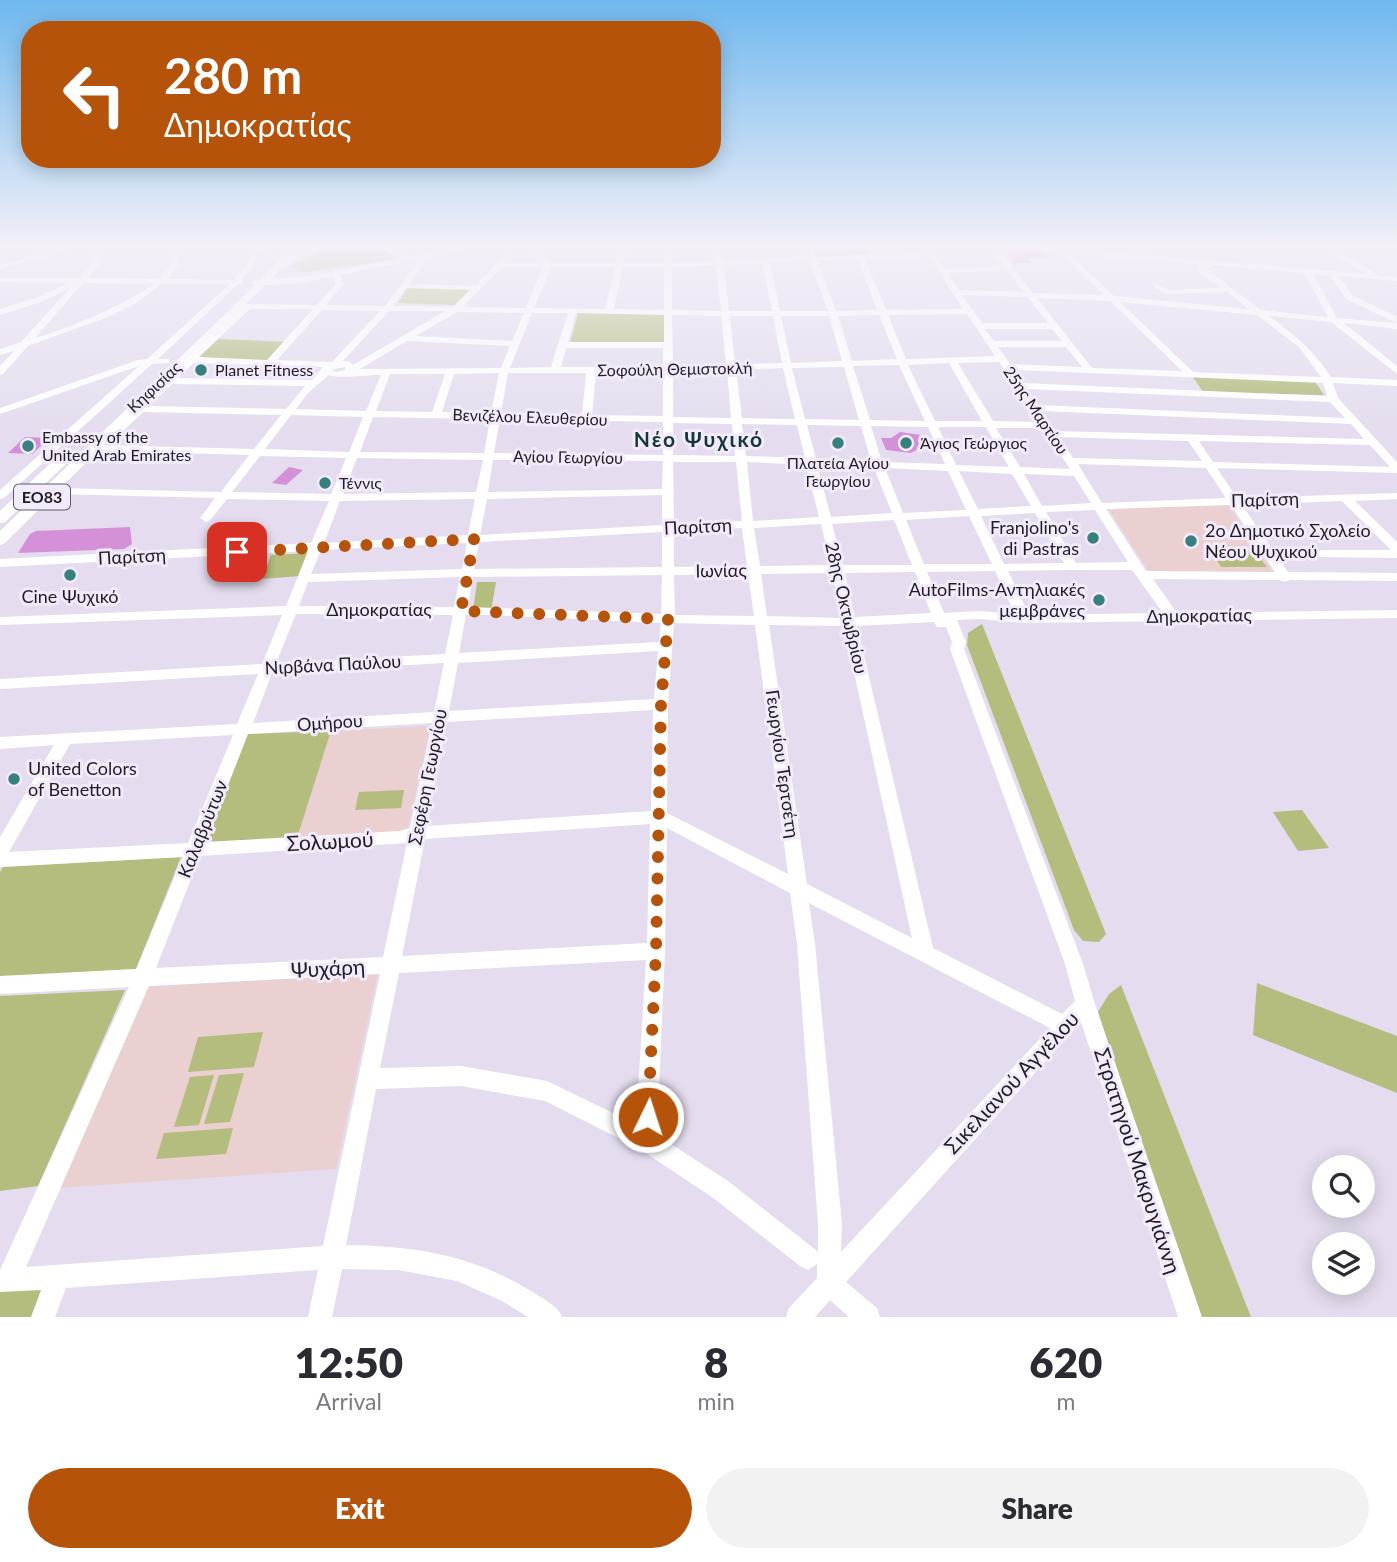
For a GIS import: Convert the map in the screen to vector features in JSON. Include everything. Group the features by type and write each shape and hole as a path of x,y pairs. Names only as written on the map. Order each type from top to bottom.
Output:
{"main road":[{"name":"Κηφισίας","path":"0,519 220,309"},
{"name":"Κηφισίας","path":"0,540 123,416 240,309"},
{"path":"103,445 123,416"},
{"path":"6,495 69,453"}],"street":[{"path":"0,372 56,309"},
{"path":"0,352 115,309"},
{"path":"0,505 6,495 205,309"},
{"path":"270,362 318,309"},
{"path":"339,369 386,309"},
{"path":"206,518 312,385 454,309"},
{"name":"Σεφέρη Γεωργίου","path":"320,1317 441,716 504,372 529,309"},
{"path":"549,309 778,314 970,311"},
{"name":"Γεωργίου Τερτσέτη","path":"725,309 748,525 757,570 806,944 830,1224 829,1283"},
{"name":"28ης Οκτωβρίου","path":"777,309 787,366 838,570 925,955"},
{"name":"Σικελιανού Αγγέλου","path":"798,1317 1085,1004 1074,964 957,649 959,642 919,568 878,465 831,309"},
{"path":"880,309 1024,619"},
{"path":"1043,309 1088,369"},
{"path":"1120,309 1189,373 1204,393"},
{"path":"1225,309 1397,323"},
{"path":"1253,309 1302,345 1317,361 1327,379 1333,399 1397,469"},
{"path":"1328,309 1334,320 1397,371"},
{"path":"1372,309 1397,323"},
{"path":"555,371 573,310"},
{"name":"25ης Μαρτίου","path":"970,311 1078,473 1139,570 1145,588 1166,616"},
{"path":"646,1140 656,951 661,704 668,619 667,312"},
{"path":"980,326 1056,326"},
{"path":"405,338 515,344"},
{"path":"0,548 193,360 205,344"},
{"path":"992,344 1069,344"},
{"path":"563,345 667,345"},
{"path":"0,411 149,360 166,361"},
{"name":"Σοφούλη Θεμιστοκλή","path":"193,360 270,362 386,373 953,362 1397,383"},
{"path":"953,362 1073,568"},
{"path":"587,418 591,370"},
{"name":"Καλαβρύτων","path":"4,1281 142,979 386,373"},
{"path":"436,414 450,373"},
{"path":"171,381 312,385"},
{"path":"1020,386 1333,399"},
{"path":"1034,408 1351,421"},
{"name":"Βενιζέλου Ελευθερίου","path":"141,409 991,425 1191,438 1372,442"},
{"path":"1191,438 1285,578"},
{"name":"Αγίου Γεωργίου","path":"103,445 354,455 741,459 1078,473"},
{"path":"1070,461 1397,469"},
{"path":"57,491 337,498 667,492"},
{"name":"Παρίτση","path":"0,563 1097,506 1397,496"},
{"path":"1344,497 1397,551"},
{"path":"1322,554 1397,551"},
{"name":"Ιωνίας","path":"305,578 468,573 919,568 1073,568 1285,578 1397,577"},
{"name":"Δημοκρατίας","path":"0,621 292,610 461,611 762,621 884,621 902,625 945,620 1397,614"},
{"name":"Νιρβάνα Παύλου","path":"0,684 666,646"},
{"name":"Ομήρου","path":"0,743 661,704"},
{"path":"0,852 65,739"},
{"path":"660,817 1065,1026"},
{"name":"Σολωμού","path":"0,860 400,838 417,833 660,817"},
{"name":"Ψυχάρη","path":"0,985 656,951"},
{"name":"Στρατηγού Μακρυγιάννη","path":"1085,1004 1189,1317"},
{"path":"367,1079 461,1076 547,1091 646,1140 720,1189 807,1258"},
{"path":"4,1281 333,1257 398,1258 458,1269 511,1292 550,1317"},
{"path":"43,1317 58,1277"},
{"path":"829,1283 868,1317"}],"shaded area":[{"name":"2ο Δημοτικό Σχολείο Νέου Ψυχικού","path":"1227,503 1273,572 1150,573 1109,510"},
{"path":"431,726 407,832 297,838 331,731"},
{"path":"378,973 336,1169 57,1188 145,987"}],"green space":[{"path":"578,313 665,314 664,344 570,343"},
{"path":"218,339 289,342 270,362 193,360"},
{"path":"1191,374 1314,380 1324,395 1203,392"},
{"path":"1210,550 1254,550 1267,567 1221,567"},
{"path":"308,553 300,576 262,579 271,555"},
{"path":"477,582 496,582 491,611 473,611"},
{"path":"982,624 1106,934 1099,942 1083,941 1074,930 967,645 968,633"},
{"path":"331,731 297,838 202,842 245,734"},
{"path":"404,790 401,808 355,810 359,792"},
{"path":"1302,810 1329,848 1298,851 1273,812"},
{"path":"181,857 136,969 0,977 0,872 3,867"},
{"path":"1257,983 1397,1036 1397,1093 1253,1035"},
{"path":"1121,985 1251,1317 1196,1317 1098,1012 1109,994"},
{"path":"125,990 38,1186 0,1191 0,996"},
{"path":"263,1032 254,1067 188,1072 198,1037"},
{"path":"244,1073 230,1122 204,1124 219,1075"},
{"path":"214,1075 199,1125 174,1127 190,1077"},
{"path":"233,1128 226,1154 156,1159 164,1133"},
{"path":"49,1287 37,1317 0,1317 0,1289"}],"building":[{"name":"Άγιος Γεώργιος","path":"900,432 921,435 929,440 928,448 911,453 886,450 881,438 891,438"},
{"name":"Embassy of the United Arab Emirates","path":"25,437 50,438 32,454 8,453"},
{"path":"289,467 303,470 286,485 272,483"},
{"path":"130,527 132,544 124,549 18,553 30,534 36,531"}],"place":[{"name":"Planet Fitness","path":"201,370"},
{"name":"Πλατεία Αγίου Γεωργίου","path":"838,443"},
{"name":"Άγιος Γεώργιος","path":"906,443"},
{"name":"Embassy of the United Arab Emirates","path":"28,446"},
{"name":"Τέννις","path":"325,483"},
{"name":"Franjolino's di Pastras","path":"1093,538"},
{"name":"2ο Δημοτικό Σχολείο Νέου Ψυχικού","path":"1191,541"},
{"name":"Cine Ψυχικό","path":"70,575"},
{"name":"AutoFilms-Αντηλιακές μεμβράνες","path":"1099,600"},
{"name":"United Colors of Benetton","path":"14,779"}],"district":[{"name":"Νέο Ψυχικό","path":"699,440"}],"route":[{"path":"237,552 474,539 461,611 668,619 661,704 656,951 648,1117"}]}
